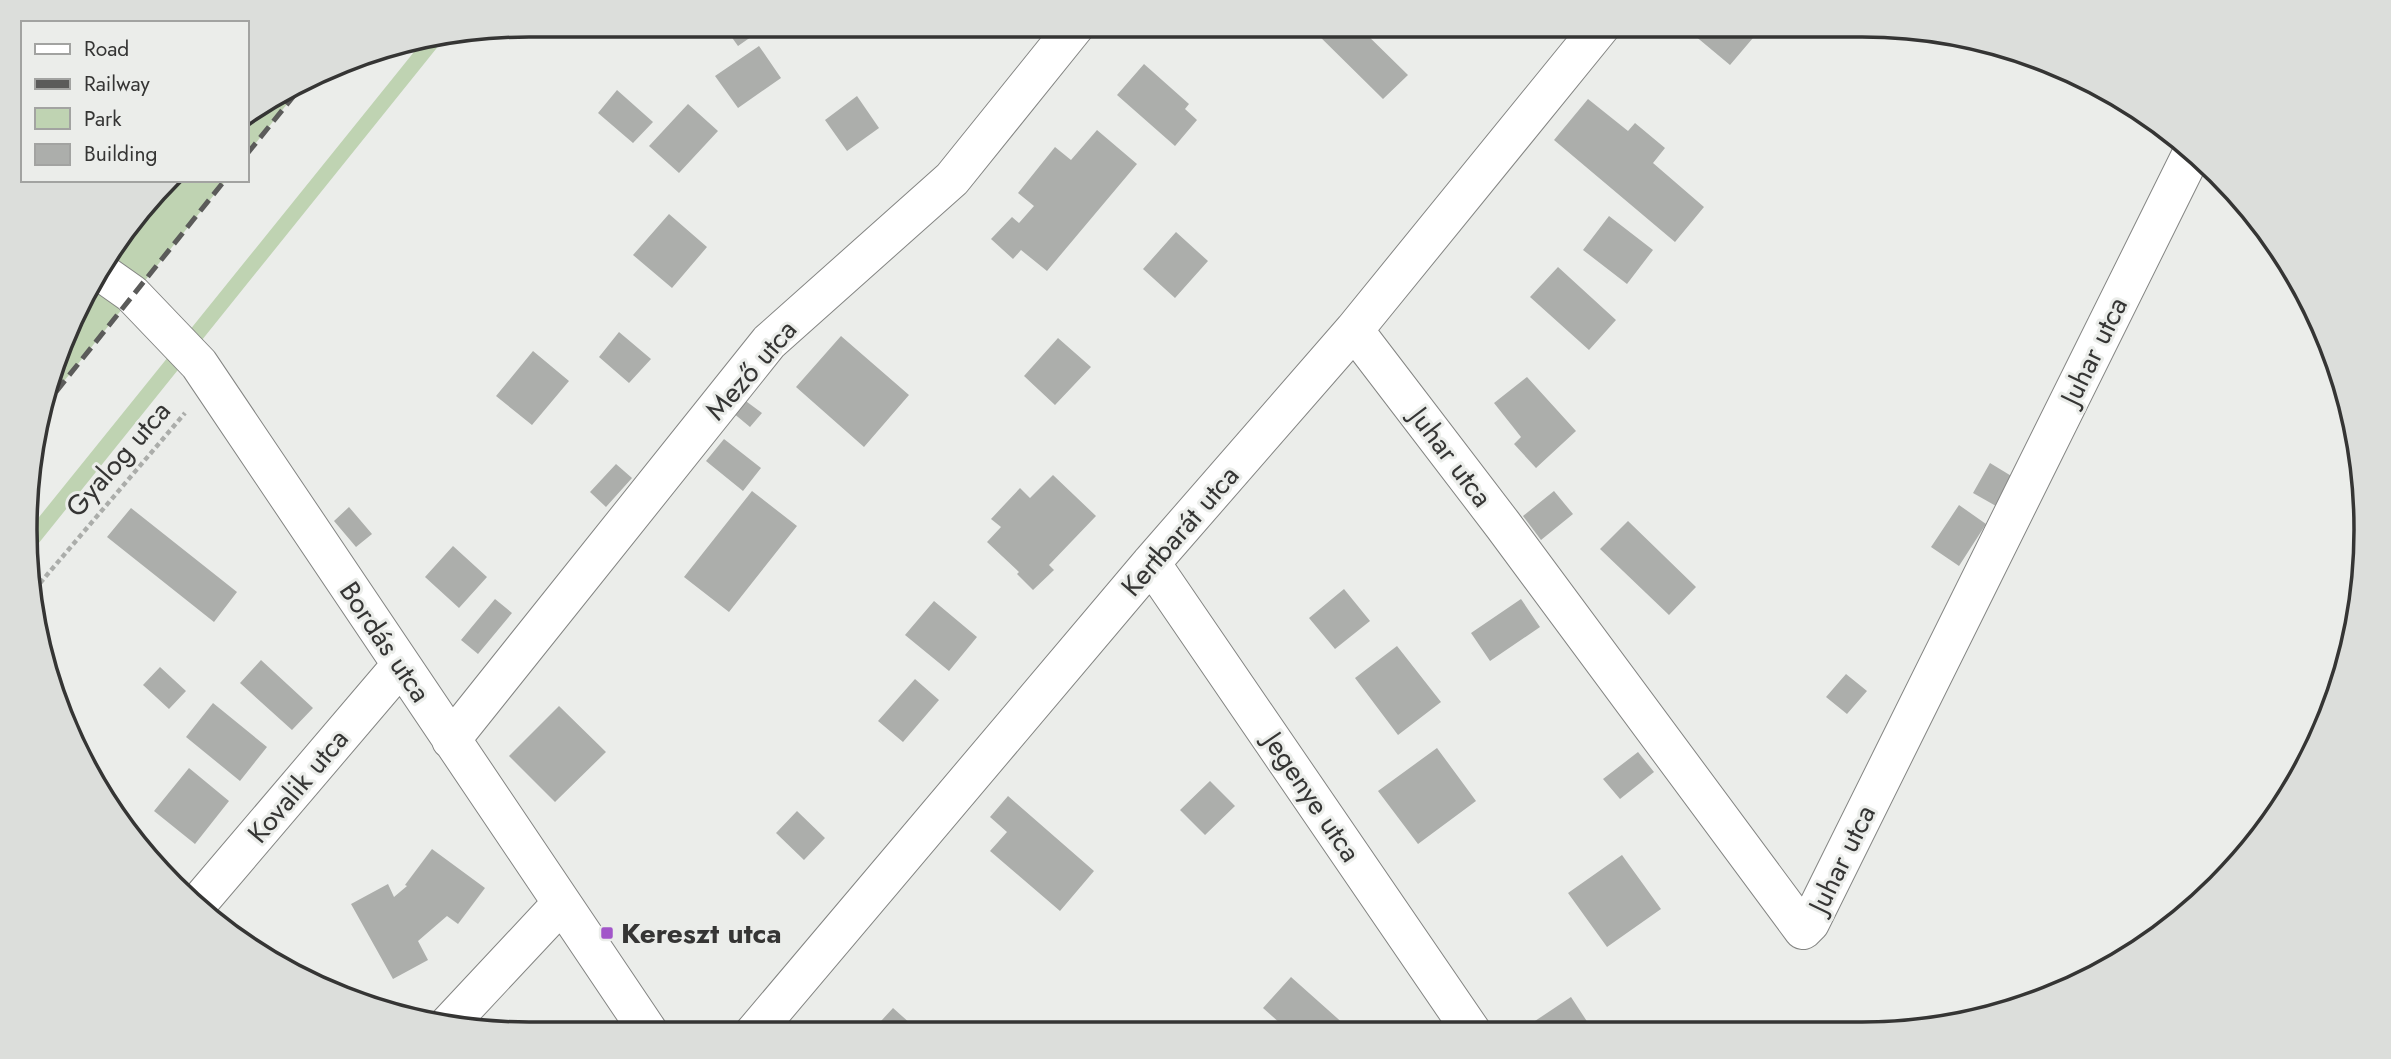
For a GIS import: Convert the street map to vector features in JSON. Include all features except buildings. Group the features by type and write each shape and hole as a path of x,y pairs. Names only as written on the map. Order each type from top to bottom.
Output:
{"street":[{"name":"Mező utca","path":"451,740 769,342 952,179 1066,37"},
{"name":"Kertbarát utca","path":"763,1022 1151,563 1354,330 1591,37"},
{"name":"Juhar utca","path":"1354,330 1803,930 1816,911 2188,161"},
{"name":"Bordás utca","path":"107,276 132,294 199,363 642,1022"},
{"name":"Jegenye utca","path":"1151,563 1465,1022"},
{"name":"Kovalik utca","path":"203,898 401,665"},
{"path":"456,1017 561,904"}],"path":[{"name":"Gyalog utca","path":"40,583 211,382"}],"green space":[{"path":"439,45 37,545 37,519 415,51"},
{"path":"291,99 248,153 248,126"},
{"path":"180,182 224,182 58,389 74,341 103,283 159,205"}],"railway":[{"path":"248,153 292,99"},
{"path":"58,390 223,182"}],"place":[{"name":"Kereszt utca","path":"607,933"}]}
